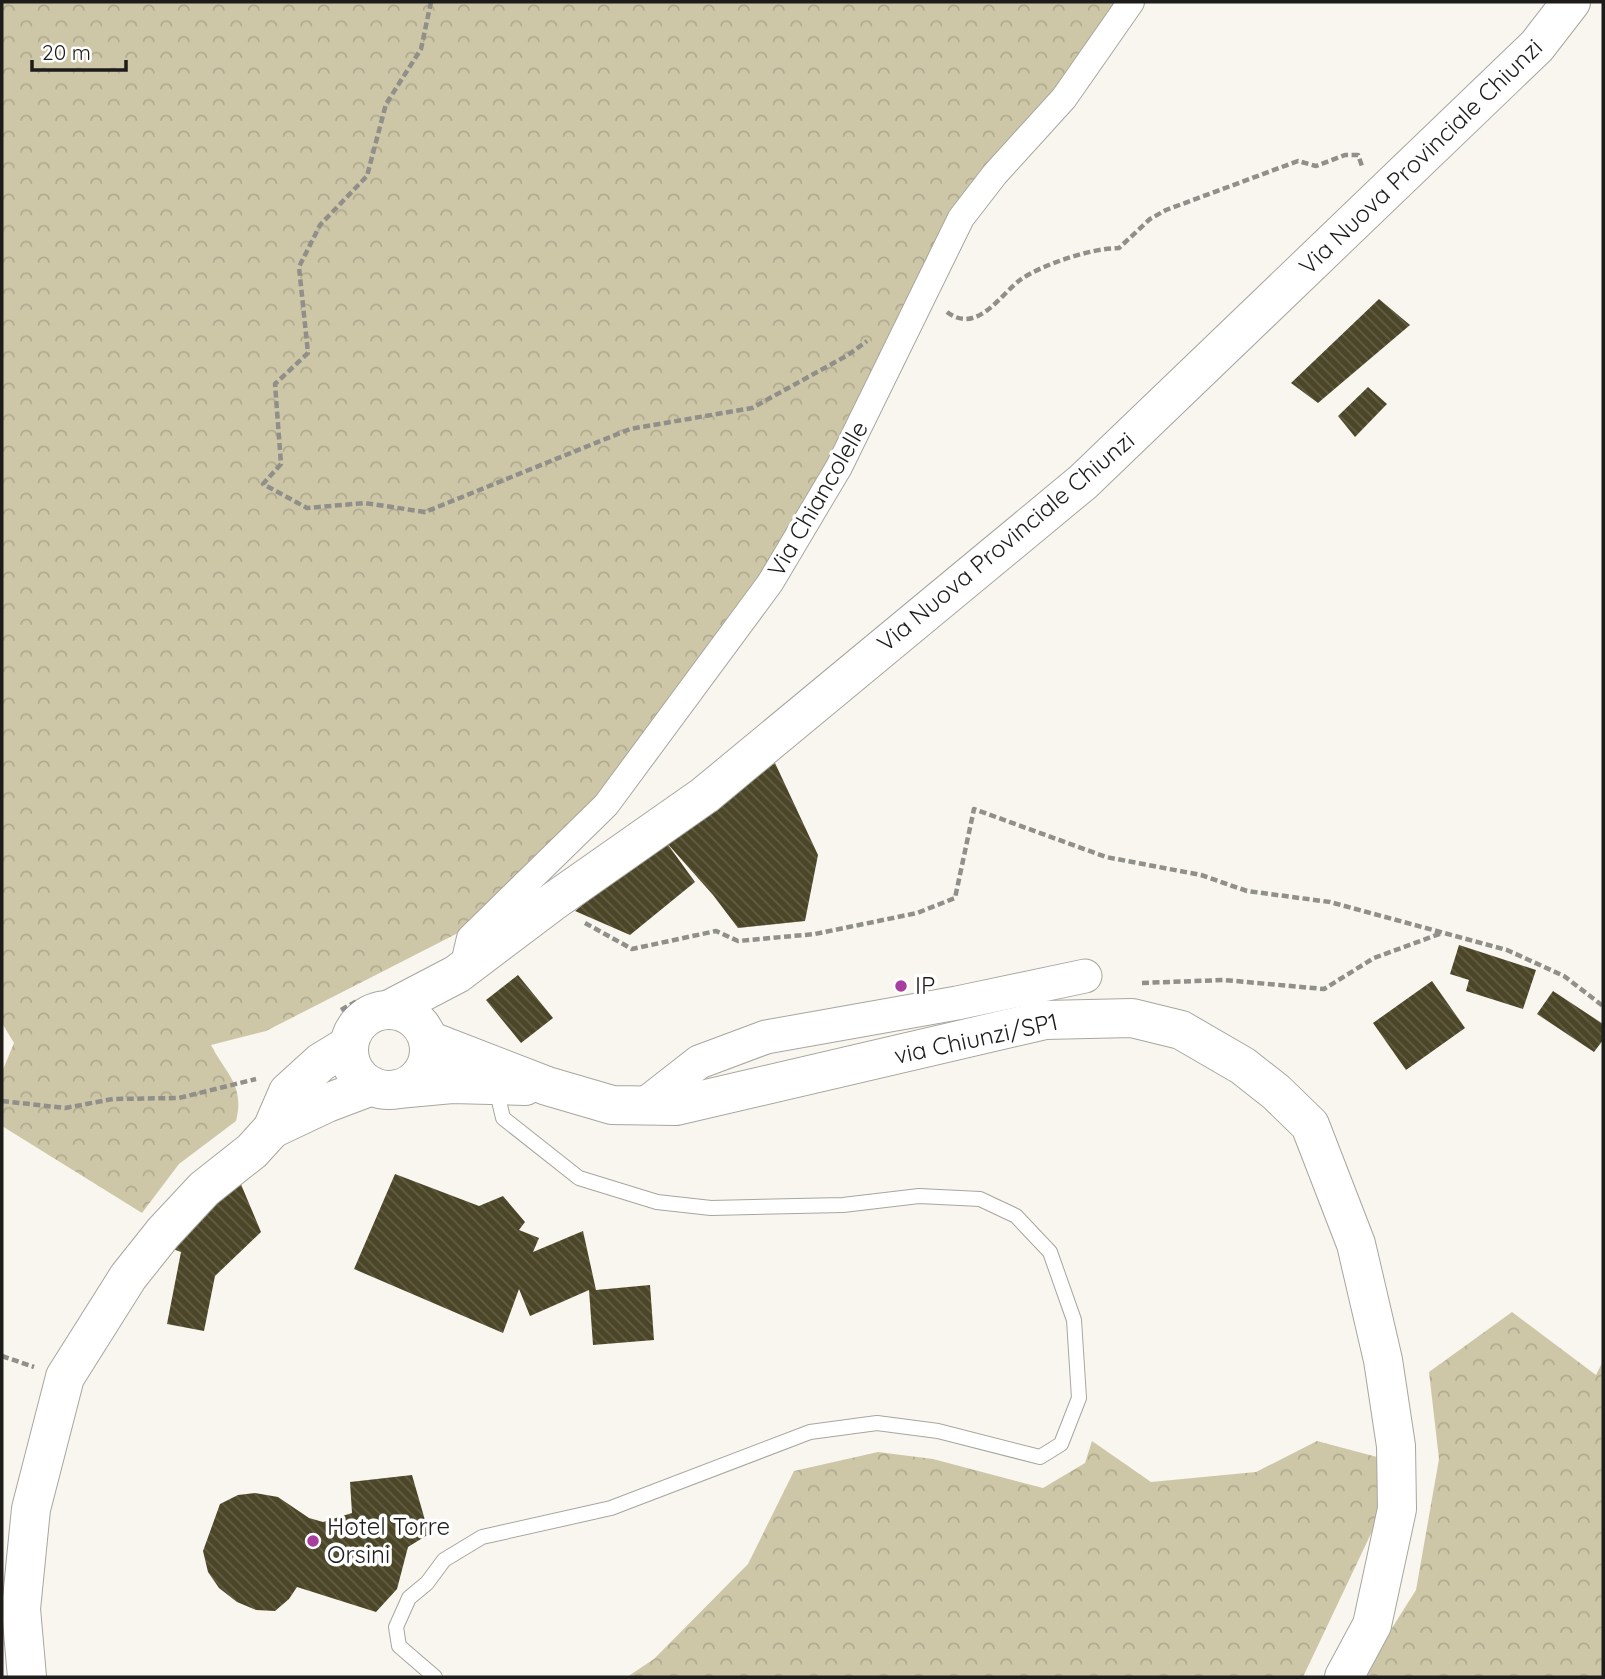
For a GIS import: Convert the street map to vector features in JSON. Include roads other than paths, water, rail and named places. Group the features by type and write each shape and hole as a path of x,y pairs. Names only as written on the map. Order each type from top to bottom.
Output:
{"main road":[{"name":"Via Nuova Provinciale Chiunzi","path":"383,1010 463,969 551,903 705,795 1083,482 1537,46 1571,2"},
{"path":"272,1129 327,1102 412,1082 424,1071 429,1056 427,1036 463,969"},
{"path":"343,1030 352,1032 361,1020 383,1010 411,1016 427,1036 547,1086"},
{"name":"via Chiunzi/SP1","path":"547,1086 612,1105 676,1106 1045,1020 1107,1018 1132,1018 1181,1030 1243,1066 1276,1091 1310,1125 1356,1244 1382,1360 1396,1446 1397,1509 1372,1625 1344,1677"},
{"path":"343,1030 354,1070 385,1088 452,1084 547,1086"},
{"path":"27,1677 21,1609 31,1510 65,1377 128,1277 163,1233 204,1189 252,1151 272,1129 288,1092 321,1062 343,1030"}],"street":[{"name":"Via Chiancolelle","path":"463,969 470,938 606,805 770,583 839,467 961,218 995,174 1064,98 1131,2"},
{"path":"644,1105 699,1062 766,1037 957,1003 1085,976"}],"lane":[{"path":"435,1677 399,1646 396,1627 409,1598 427,1583 444,1560 482,1537 611,1508 810,1432 877,1423 938,1431 1040,1457 1061,1444 1079,1398 1074,1320 1050,1252 1016,1216 980,1199 919,1196 830,1206 711,1208 657,1202 579,1178 503,1118 496,1086"}],"place":[{"name":"IP","path":"901,986"},
{"name":"Hotel Torre Orsini","path":"313,1541"}]}
